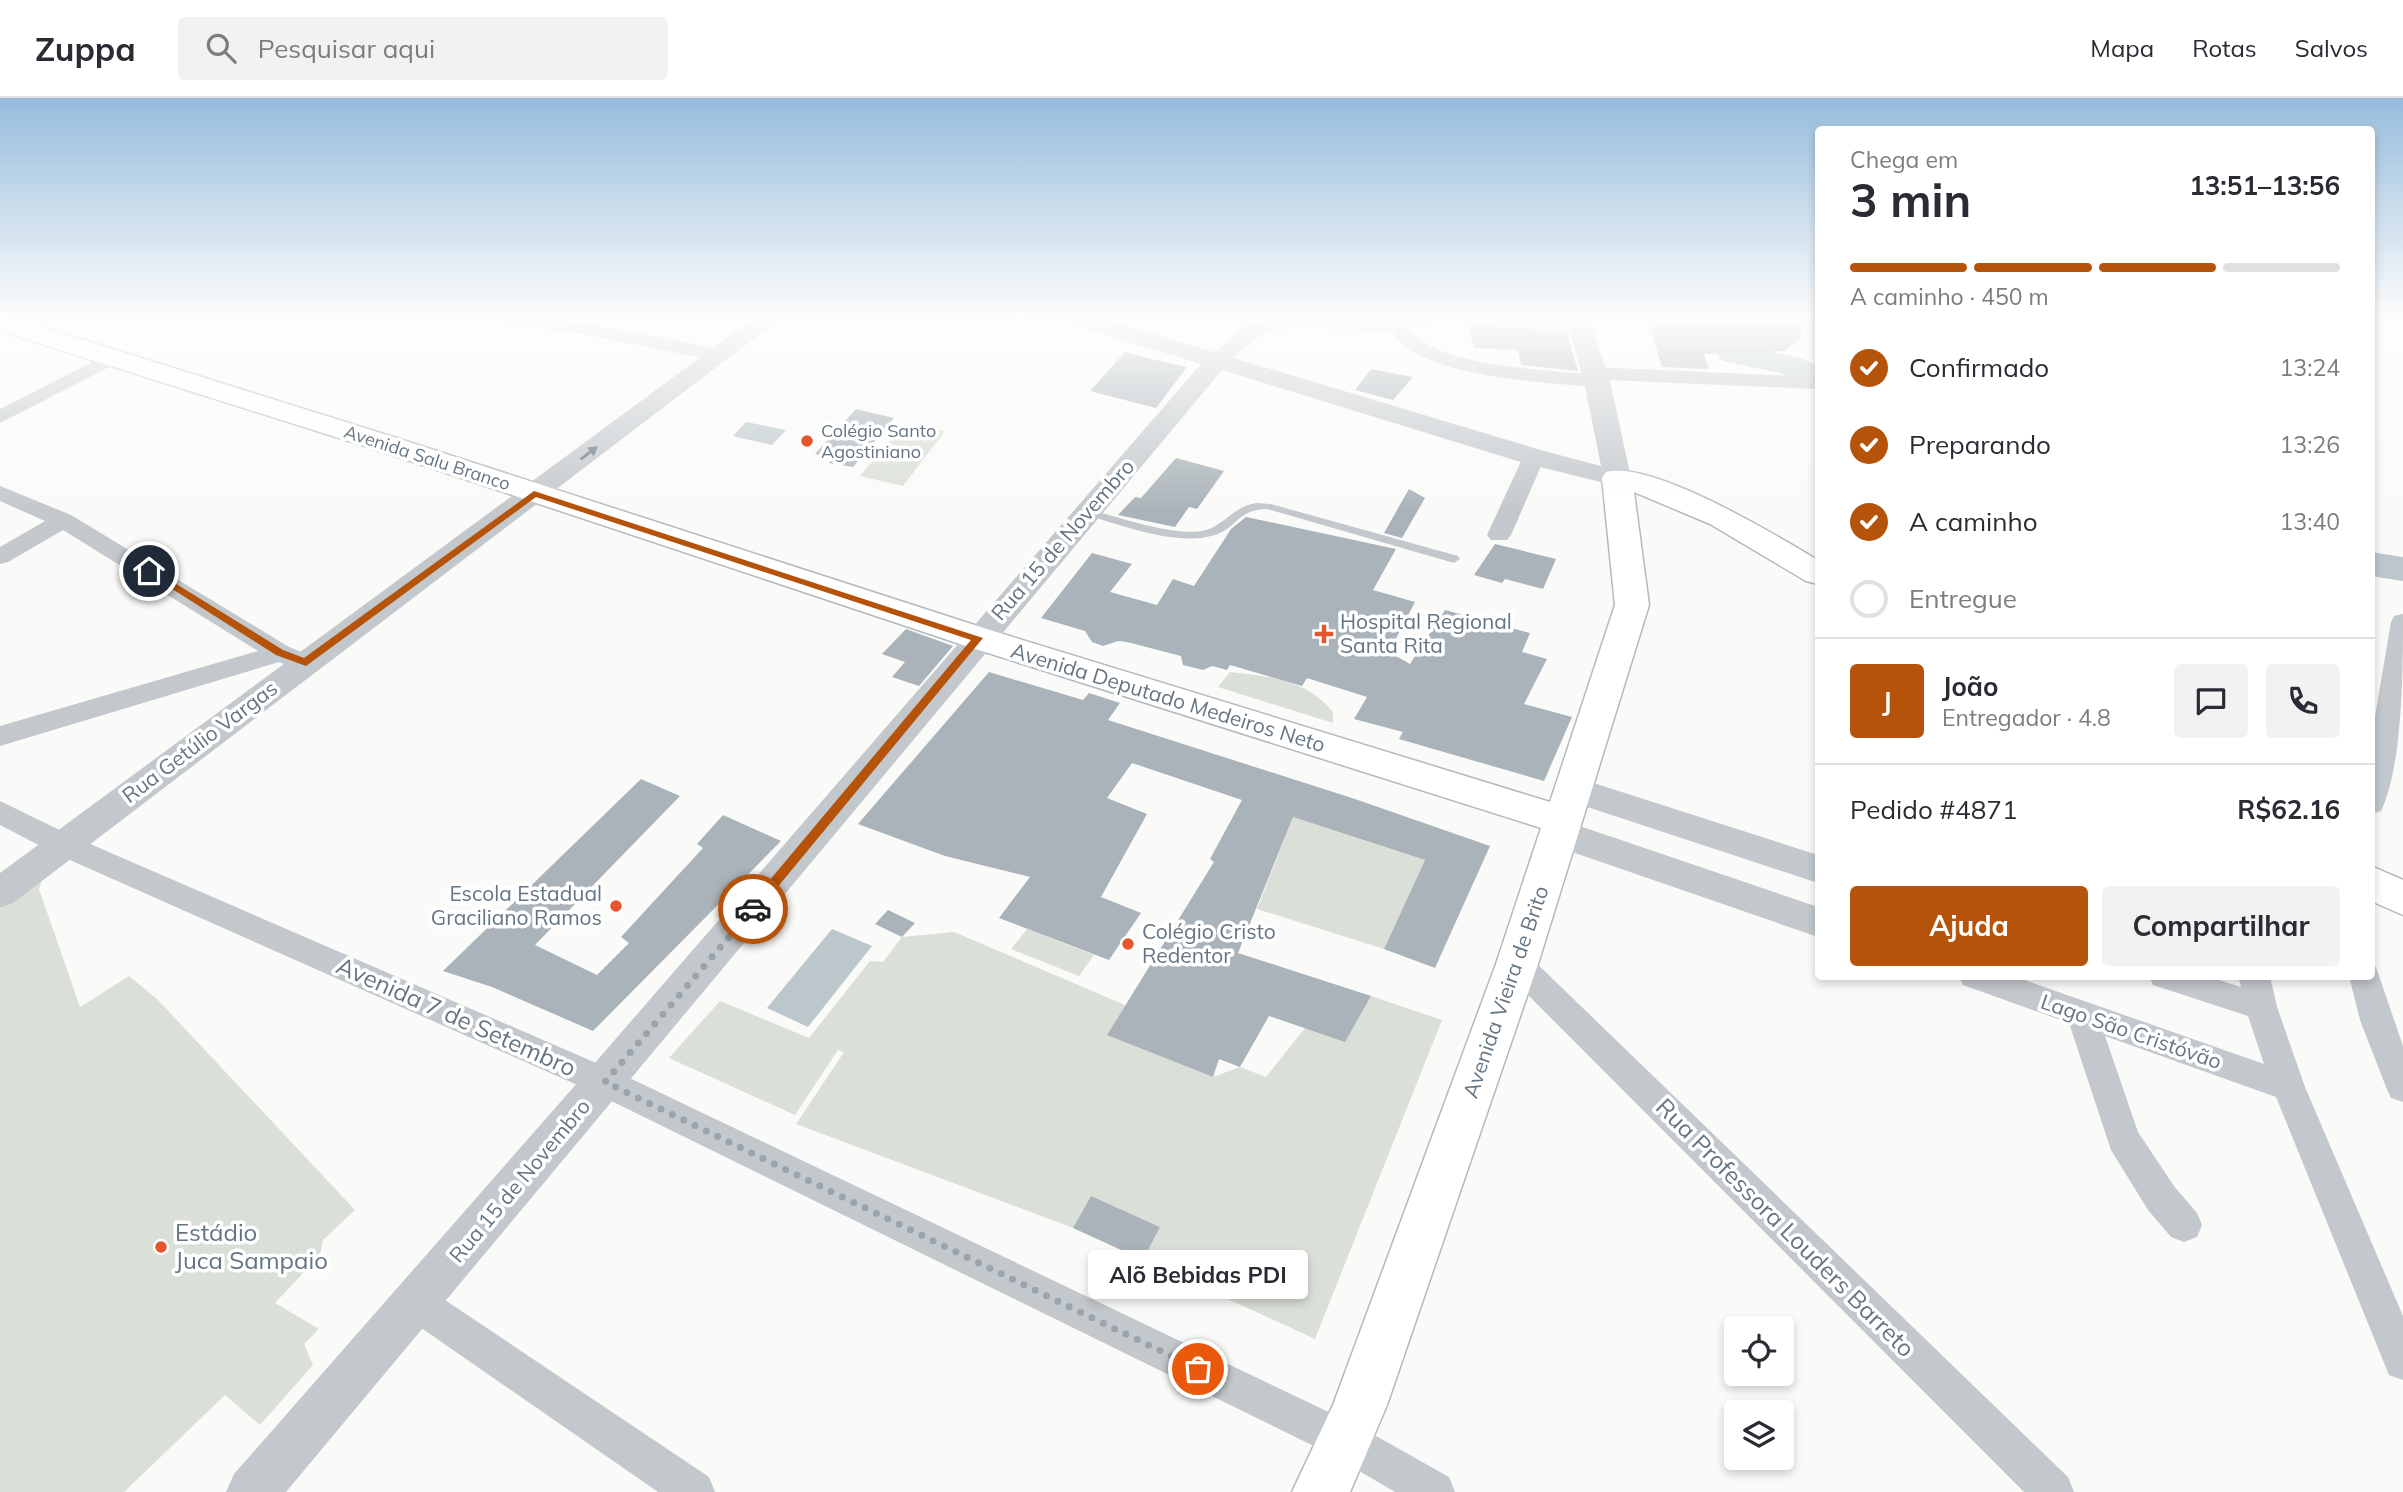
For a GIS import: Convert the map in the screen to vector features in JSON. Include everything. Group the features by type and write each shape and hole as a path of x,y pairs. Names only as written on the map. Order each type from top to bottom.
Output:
{"main road":[{"name":"Avenida Salu Branco","path":"189,382 393,446 534,494"},
{"path":"1617,478 1650,485 1696,503 1815,572"},
{"name":"Avenida Vieira de Brito","path":"1320,1492 1346,1441 1517,964 1632,605 1617,478"},
{"name":"Avenida Deputado Medeiros Neto","path":"534,494 978,638 1566,815"},
{"path":"2375,884 2403,900"}],"street":[{"path":"0,417 66,382"},
{"name":"Rua Getúlio Vargas","path":"0,893 64,845 293,658 534,494 682,382"},
{"name":"Rua 15 de Novembro","path":"252,1492 417,1303 978,638 1199,382"},
{"path":"1283,382 1534,457 1617,478 1597,382"},
{"path":"1783,382 1815,383"},
{"path":"1499,535 1534,457"},
{"path":"0,493 63,520 293,658"},
{"path":"0,557 63,520"},
{"path":"2375,799 2392,776 2393,667 2403,622"},
{"path":"0,736 293,658"},
{"name":"Avenida 7 de Setembro","path":"0,812 64,845 605,1082 1346,1441 1434,1492"},
{"path":"1566,815 1815,868"},
{"path":"1566,815 1815,921"},
{"name":"Rua Professora Louders Barreto","path":"1517,964 2053,1492"},
{"name":"Lago São Cristóvão","path":"1985,980 2288,1087"},
{"path":"2187,980 2257,992 2288,1087 2403,1361"},
{"path":"2366,980 2376,1020 2403,1087"},
{"path":"2082,1015 2123,1139 2161,1198 2183,1225"},
{"path":"417,1303 694,1492"}],"lane":[{"path":"1087,512 1179,535 1214,532 1235,513 1249,506 1267,506 1454,559"}],"shaded area":[{"path":"746,422 786,430 772,445 733,436"},
{"path":"904,424 945,431 903,486 860,476"},
{"path":"1230,672 1259,675 1299,686 1323,701 1333,712 1333,723 1218,687"},
{"path":"1293,817 1425,860 1384,949 1257,909"},
{"name":"Estádio Juca Sampaio","path":"43,876 39,889 80,1007 129,976 157,999 355,1210 323,1240 320,1255 275,1303 319,1329 304,1344 313,1365 260,1425 225,1395 124,1492 0,1492 0,909"},
{"path":"832,929 872,946 808,1027 767,1008"},
{"path":"1027,929 1094,955 1079,976 1011,949"},
{"path":"954,932 1125,1005 1108,1035 1213,1077 1240,1067 1266,1077 1305,1028 1345,1041 1371,996 1442,1020 1315,1339 1143,1260 1160,1227 1091,1196 1073,1228 796,1124 844,1052 838,1050 795,1115 669,1058 720,1001 809,1038 870,961 883,962 902,937"}],"building":[{"path":"1098,382 1176,382 1156,408 1090,391"},
{"path":"1361,382 1409,382 1393,400 1355,390"},
{"path":"856,409 894,418 853,467 829,463 833,458 815,454"},
{"path":"1176,458 1224,471 1197,509 1189,507 1175,527 1118,515 1135,497 1141,498"},
{"path":"1409,489 1425,498 1402,538 1384,533"},
{"path":"1246,517 1396,549 1373,590 1415,602 1389,652 1410,664 1445,610 1530,633 1522,652 1547,659 1524,704 1572,717 1544,781 1399,739 1403,732 1354,719 1367,697 1307,678 1302,686 1230,665 1227,670 1212,666 1203,670 1183,665 1181,656 1127,642 1118,641 1103,646 1092,642 1085,631 1041,618 1092,553 1132,564 1110,592 1157,605 1173,579 1194,586 1231,529"},
{"path":"1495,544 1556,559 1543,589 1505,579 1502,583 1474,575"},
{"path":"906,629 953,646 919,686 892,677 905,662 882,654"},
{"path":"989,672 1083,700 1089,693 1120,703 1108,720 1355,799 1490,846 1435,968 1384,949 1425,860 1293,817 1238,953 1371,996 1345,1042 1269,1016 1240,1067 1219,1059 1213,1077 1107,1035 1214,862 1210,859 1242,800 1132,763 1107,798 1147,814 1101,897 1141,913 1109,960 999,918 1030,877 945,856 858,824"},
{"name":"Escola Estadual Graciliano Ramos","path":"641,779 680,796 535,945 597,975 629,943 621,937 703,848 697,844 723,815 781,841 593,1031 492,987 443,971"},
{"path":"888,910 915,923 902,937 875,924"},
{"path":"1091,1196 1160,1227 1143,1260 1073,1228"}],"waterway":[{"path":"2375,565 2403,569"}],"way so far":[{"path":"753,909 605,1082 1198,1369"}],"place":[{"name":"Colégio Santo Agostiniano","path":"807,441"},
{"name":"Hospital Regional Santa Rita","path":"1324,634"},
{"name":"Escola Estadual Graciliano Ramos","path":"616,906"},
{"name":"Colégio Cristo Redentor","path":"1128,944"},
{"name":"Estádio Juca Sampaio","path":"161,1247"},
{"name":"Alõ Bebidas PDI","path":"1198,1369"}],"route":[{"path":"149,571 280,653 306,663 534,494 978,638 753,909"}]}
